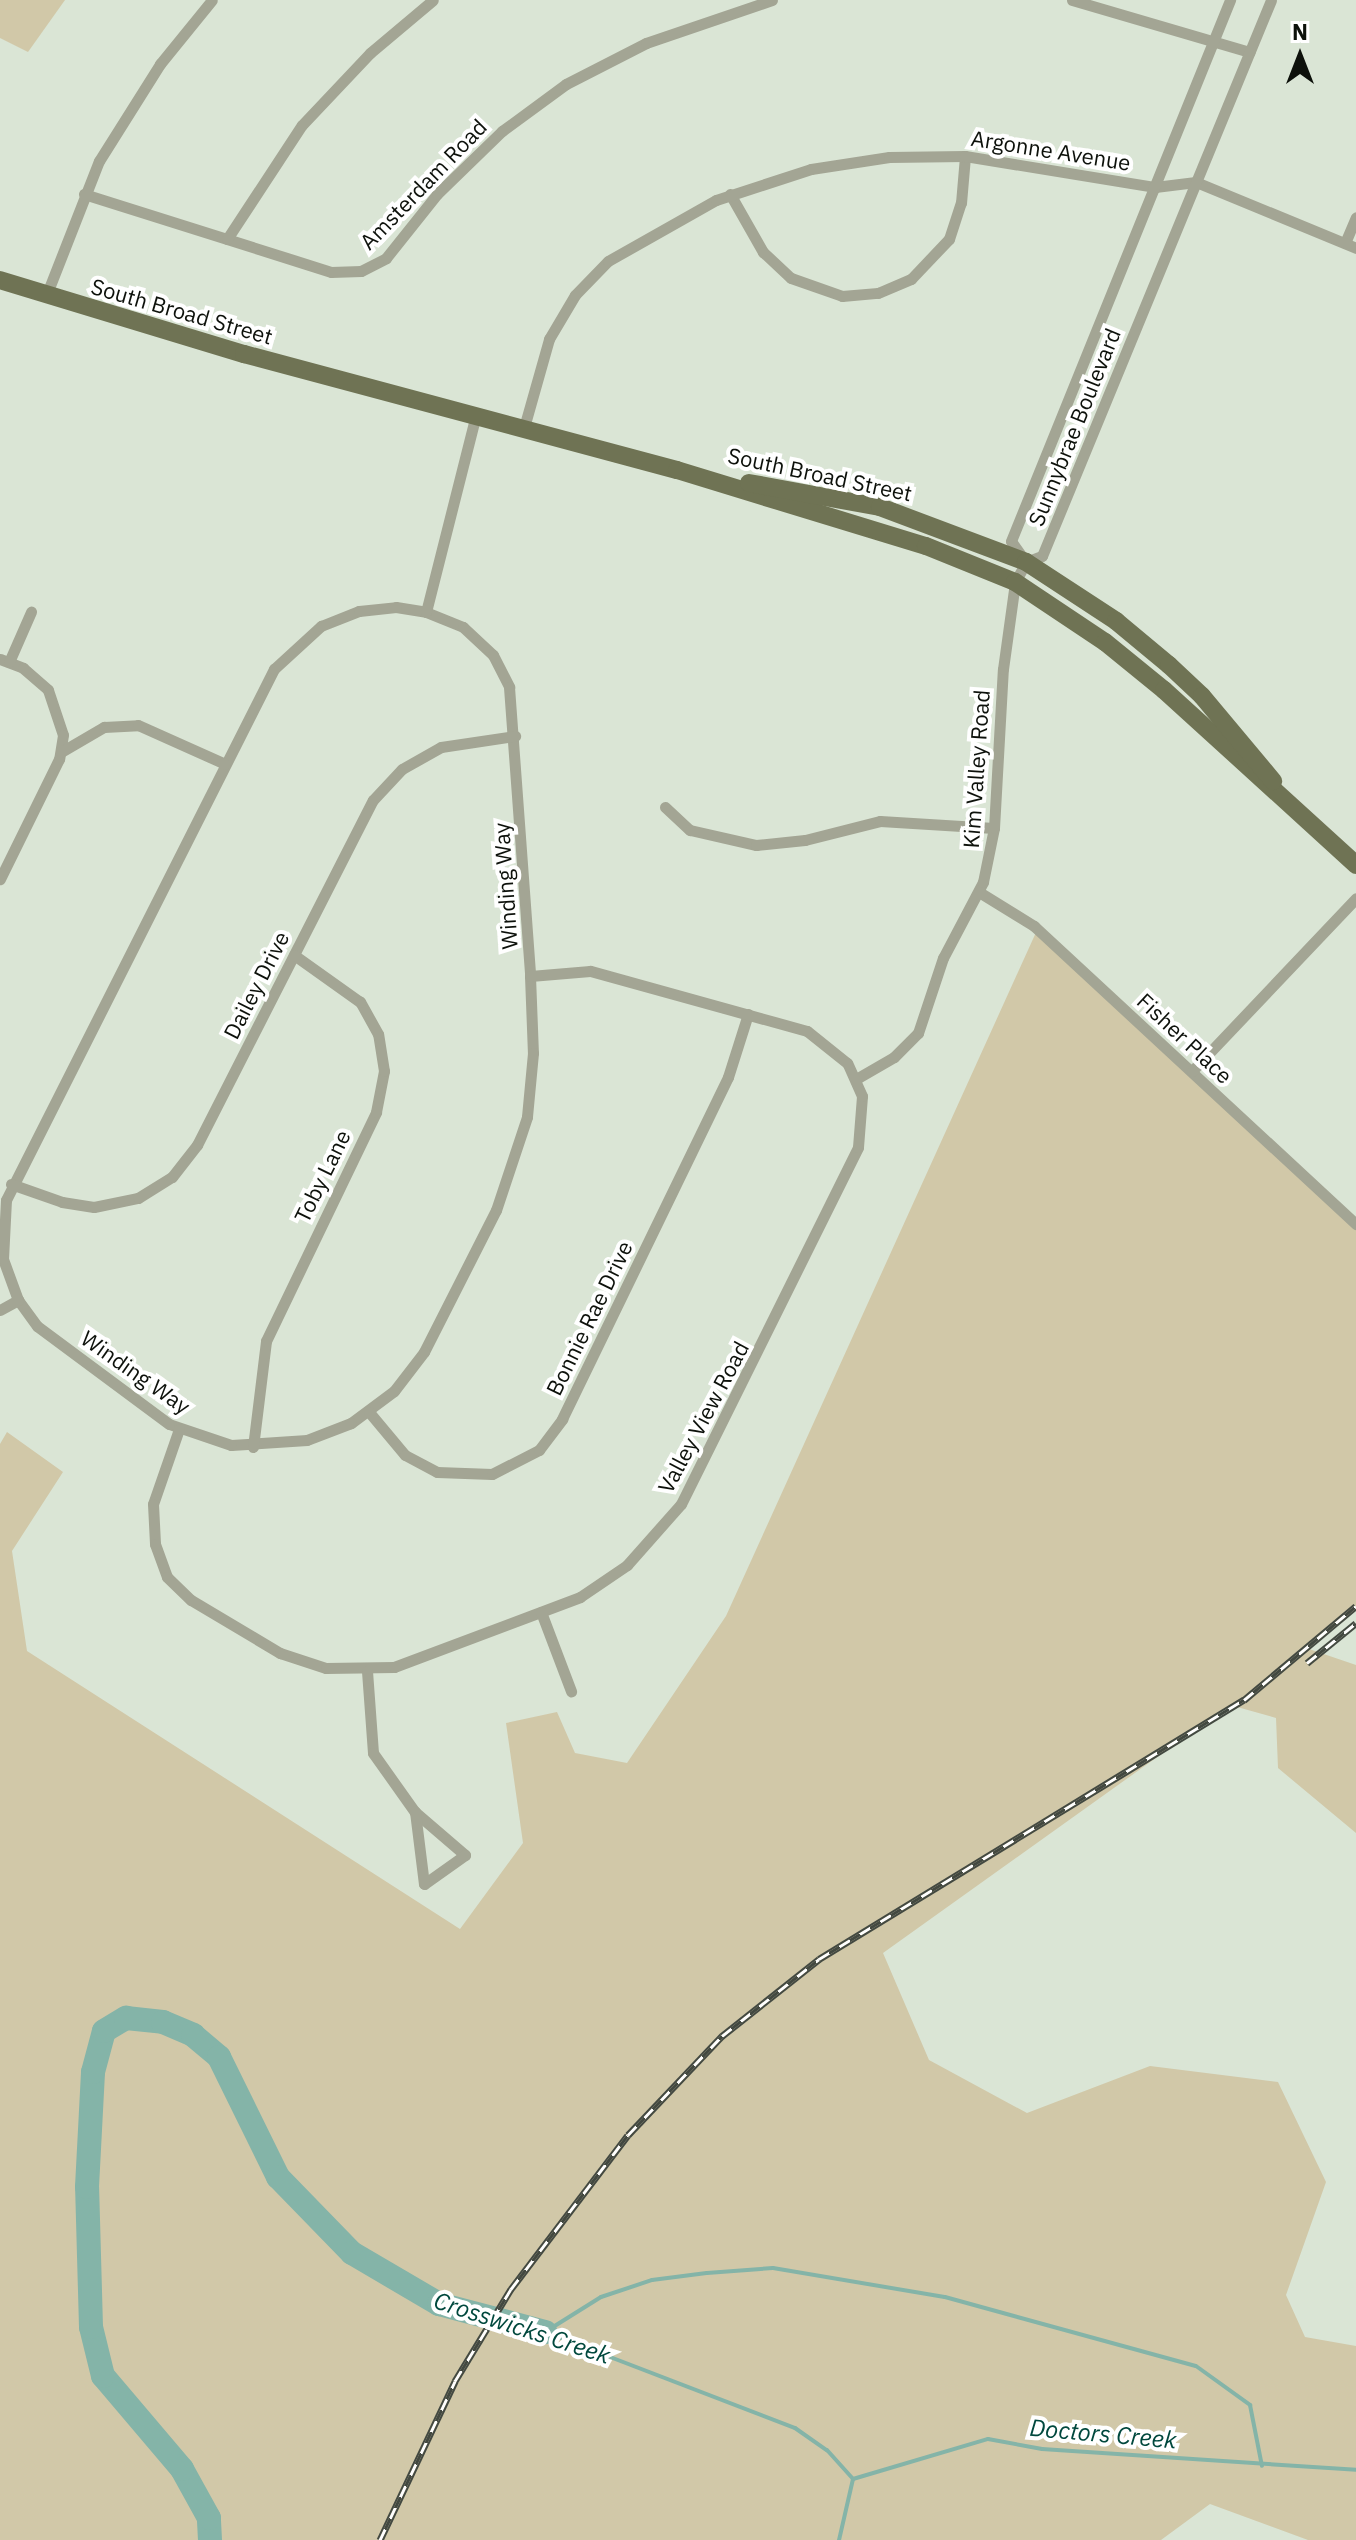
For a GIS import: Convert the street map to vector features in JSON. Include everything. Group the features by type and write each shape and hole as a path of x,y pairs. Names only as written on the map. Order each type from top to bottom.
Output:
{"main road":[{"name":"South Broad Street","path":"0,280 46,296 475,419 677,470 926,546 1015,582 1105,642 1164,690 1240,764 1284,796"},
{"name":"South Broad Street","path":"677,470 880,507 1026,562 1116,621 1169,665 1202,696 1284,796 1356,865"},
{"path":"1164,690 1169,665"},
{"path":"1186,711 1202,696"}],"street":[{"path":"227,239 274,161 322,101 433,0"},
{"name":"Amsterdam Road","path":"84,194 331,272 375,265 465,165 566,84 646,43 772,0"},
{"path":"1072,0 1250,52"},
{"name":"Sunnybrae Boulevard","path":"1230,0 1011,541 1026,562 1042,556 1271,0"},
{"path":"46,296 84,194 127,112 208,1"},
{"path":"730,194 763,252 791,278 833,295 878,293 911,279 949,239 961,203 965,156"},
{"name":"Argonne Avenue","path":"523,432 549,339 592,276 629,246 730,194 850,162 965,156 1155,187 1196,182 1351,246"},
{"path":"1351,246 1356,217"},
{"path":"426,612 475,419"},
{"name":"Kim Valley Road","path":"856,1079 894,1057 918,1033 943,958 979,892 994,828 1000,698 1015,582 1026,562"},
{"name":"Winding Way","path":"396,607 426,612 463,627 493,655 509,687 515,736 530,976 531,1085 507,1184 424,1352 394,1391 369,1412 307,1440 253,1447 179,1429 37,1326 18,1300 1,1241 11,1184 274,669 305,637 359,611 396,607"},
{"path":"0,879 61,752 61,718 48,690 5,660 31,612"},
{"path":"61,752 96,729 138,725 225,764"},
{"name":"Dailey Drive","path":"11,1184 62,1202 94,1207 138,1198 172,1177 197,1145 373,800 387,782 441,747 515,736"},
{"path":"665,807 690,830 756,845 805,840 880,821 994,828"},
{"name":"Fisher Place","path":"979,892 1034,926 1356,1224"},
{"path":"1192,1071 1356,898"},
{"name":"Toby Lane","path":"253,1447 266,1341 376,1112 384,1071 378,1034 360,1002 294,955"},
{"path":"530,976 590,971 748,1014 822,1039 856,1079"},
{"name":"Bonnie Rae Drive","path":"369,1412 405,1455 437,1472 492,1474 539,1450 562,1419 721,1091 748,1014"},
{"name":"Valley View Road","path":"179,1429 153,1504 155,1544 167,1577 191,1600 280,1653 326,1668 367,1671 416,1661 580,1597 627,1565 661,1531 699,1476 858,1147 864,1113 856,1079"},
{"path":"0,1310 18,1300"},
{"path":"541,1612 571,1691"},
{"path":"367,1671 373,1753 415,1812 465,1855 424,1884 415,1812"}],"shaded area":[{"path":"0,0 65,0 28,52 0,38"},
{"path":"1038,928 1356,1220 1356,1610 1309,1649 1356,1665 1356,1833 1278,1768 1276,1718 1230,1705 883,1953 929,2060 1027,2113 1150,2066 1278,2082 1326,2182 1286,2295 1305,2337 1356,2346 1356,2540 1308,2540 1210,2504 1161,2540 0,2540 0,1444 7,1432 63,1472 12,1551 27,1651 460,1929 523,1843 506,1723 557,1712 575,1753 627,1763 726,1616"}],"waterway":[{"name":"Crosswicks Creek","path":"210,2540 209,2518 182,2469 103,2376 91,2327 87,2187 93,2072 104,2031 126,2018 163,2022 193,2035 219,2057 278,2177 352,2253 439,2304 545,2332"},
{"path":"545,2332 601,2297 652,2280 707,2273 773,2268 945,2297 1196,2366 1250,2405 1262,2466"},
{"name":"Crosswicks Creek","path":"545,2332 795,2428 827,2450 853,2479 839,2540"},
{"name":"Doctors Creek","path":"853,2479 988,2439 1042,2449 1356,2470"}],"railway":[{"path":"380,2540 455,2381 511,2289 628,2135 722,2036 819,1959 1244,1700 1356,1606"},
{"path":"1307,1663 1356,1623"}]}
